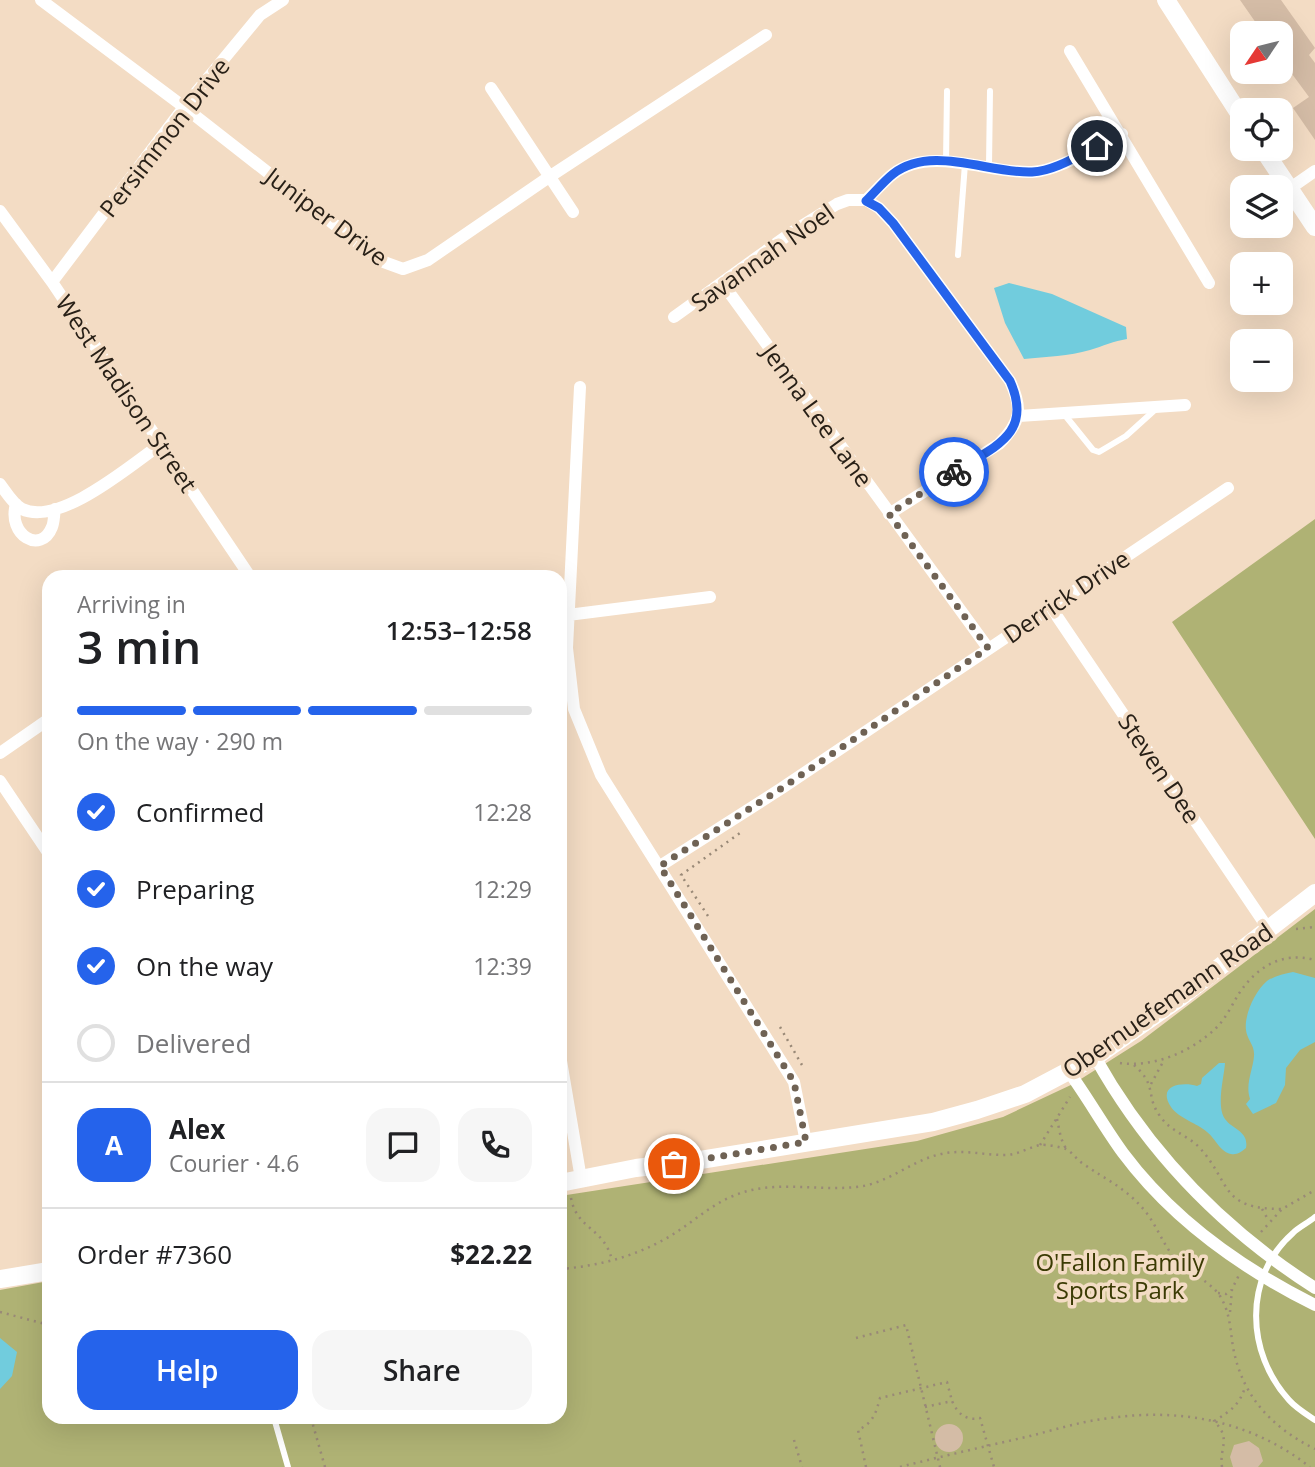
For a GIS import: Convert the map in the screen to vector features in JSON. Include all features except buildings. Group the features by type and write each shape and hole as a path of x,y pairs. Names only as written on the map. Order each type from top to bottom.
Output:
{"street":[{"name":"Juniper Drive","path":"41,0 184,107 381,261 403,269 428,260 766,35"},
{"name":"Persimmon Drive","path":"52,282 184,107 260,15 283,0"},
{"path":"1166,0 1230,99"},
{"path":"1070,51 1209,283"},
{"path":"491,88 573,212"},
{"name":"Savannah Noel","path":"674,317 795,230 837,204 848,200 866,201 894,173 904,168 924,162 946,162 1031,172 1049,170 1122,134"},
{"path":"1293,186 1315,171"},
{"path":"1293,195 1315,227"},
{"path":"866,201 879,208 893,223 1010,381 1018,398 1019,416 1011,432 999,444 889,514"},
{"name":"West Madison Street","path":"0,211 52,282 246,570"},
{"name":"Jenna Lee Lane","path":"723,284 988,648"},
{"path":"567,572 580,387"},
{"path":"1019,416 1185,405"},
{"path":"0,484 22,509 47,512 90,493 161,444"},
{"name":"Derrick Drive","path":"660,866 782,788 1228,488"},
{"path":"16,504 14,524 21,535 33,540 43,538 52,527 55,509"},
{"path":"567,615 710,597"},
{"name":"Steven Dee","path":"1050,606 1269,930"},
{"path":"567,648 574,709 600,775 660,866 794,1082 806,1142"},
{"path":"0,753 42,724"},
{"path":"0,781 42,844"},
{"name":"Obernuefemann Road","path":"567,1188 581,1179 933,1122 977,1111 1025,1094 1095,1057 1181,997 1315,893"},
{"path":"1095,1057 1128,1111 1185,1182 1217,1213 1272,1258 1315,1288"},
{"path":"1069,1072 1122,1152 1153,1188 1204,1237 1263,1277 1315,1305"},
{"path":"567,1096 581,1179"},
{"path":"0,1279 42,1272"}],"lane":[{"path":"946,162 947,91"},
{"path":"989,166 990,91"},
{"path":"958,255 965,164"},
{"path":"1064,413 1093,450 1099,452 1126,436 1158,407"},
{"path":"1315,1217 1292,1234 1272,1258 1263,1277 1255,1310 1258,1344 1270,1375 1290,1402 1315,1420"},
{"path":"276,1424 288,1467"}],"path":[{"path":"708,916 681,875 740,833"},
{"path":"1294,926 1300,929 1315,927"},
{"path":"1120,1063 1134,1065 1164,1060 1218,1026 1258,971 1284,958 1295,956 1315,960"},
{"path":"780,1027 802,1065"},
{"path":"1164,1060 1151,1084 1153,1103 1165,1122 1196,1144 1237,1199 1262,1209 1282,1209"},
{"path":"1134,1065 1151,1084"},
{"path":"1040,1146 1070,1097"},
{"path":"1057,1119 1060,1138 1067,1150 1076,1159 1107,1176 1134,1198 1147,1213 1175,1258 1218,1293 1230,1316 1234,1350 1245,1387 1272,1421 1315,1450"},
{"path":"567,1268 612,1260 654,1245 715,1205 753,1189 786,1186 824,1189 865,1186 941,1154 961,1152 1007,1155 1040,1146 1067,1150"},
{"path":"567,1193 580,1220 605,1241 612,1260"},
{"path":"1262,1209 1269,1221"},
{"path":"1218,1293 1226,1294 1232,1289"},
{"path":"0,1312 42,1323"},
{"path":"856,1338 906,1325 940,1467"},
{"path":"866,1467 858,1430 876,1415 880,1398 947,1382 952,1401 961,1415 972,1420 980,1418 994,1467"},
{"path":"1214,1421 1234,1408 1245,1387"},
{"path":"925,1407 952,1401"},
{"path":"900,1467 1103,1419 1159,1414 1214,1421 1246,1430 1286,1448 1310,1467"},
{"path":"1214,1421 1224,1436 1223,1467"},
{"path":"313,1424 326,1467"},
{"path":"794,1440 802,1467"}],"green space":[{"path":"1315,519 1315,839 1172,622"},
{"name":"O'Fallon Family Sports Park","path":"1315,909 1315,1467 0,1467 0,1290 42,1282 42,1424 567,1424 567,1195 917,1141 1003,1117 1073,1084 1141,1041"}],"water":[{"path":"1009,283 1052,294 1126,327 1127,339 1074,354 1024,359 1005,323 994,288"},
{"path":"1293,972 1315,978 1315,1042 1300,1050 1286,1068 1285,1085 1276,1103 1253,1114 1246,1104 1250,1099 1249,1082 1254,1056 1246,1030 1249,1011 1258,991 1267,981"},
{"path":"1219,1063 1225,1063 1222,1113 1228,1123 1243,1134 1246,1142 1246,1148 1235,1154 1224,1151 1207,1132 1178,1114 1167,1099 1169,1089 1185,1084 1201,1084 1202,1078"},
{"path":"0,1338 17,1352 12,1376 0,1389"}],"way so far":[{"path":"674,1164 806,1142 794,1082 660,866 782,788 988,648 889,514 954,472"}],"route":[{"path":"954,472 999,444 1011,432 1019,416 1018,398 1010,381 893,223 879,208 866,201 894,173 913,164 946,162 1031,172 1049,170 1097,146"}]}
